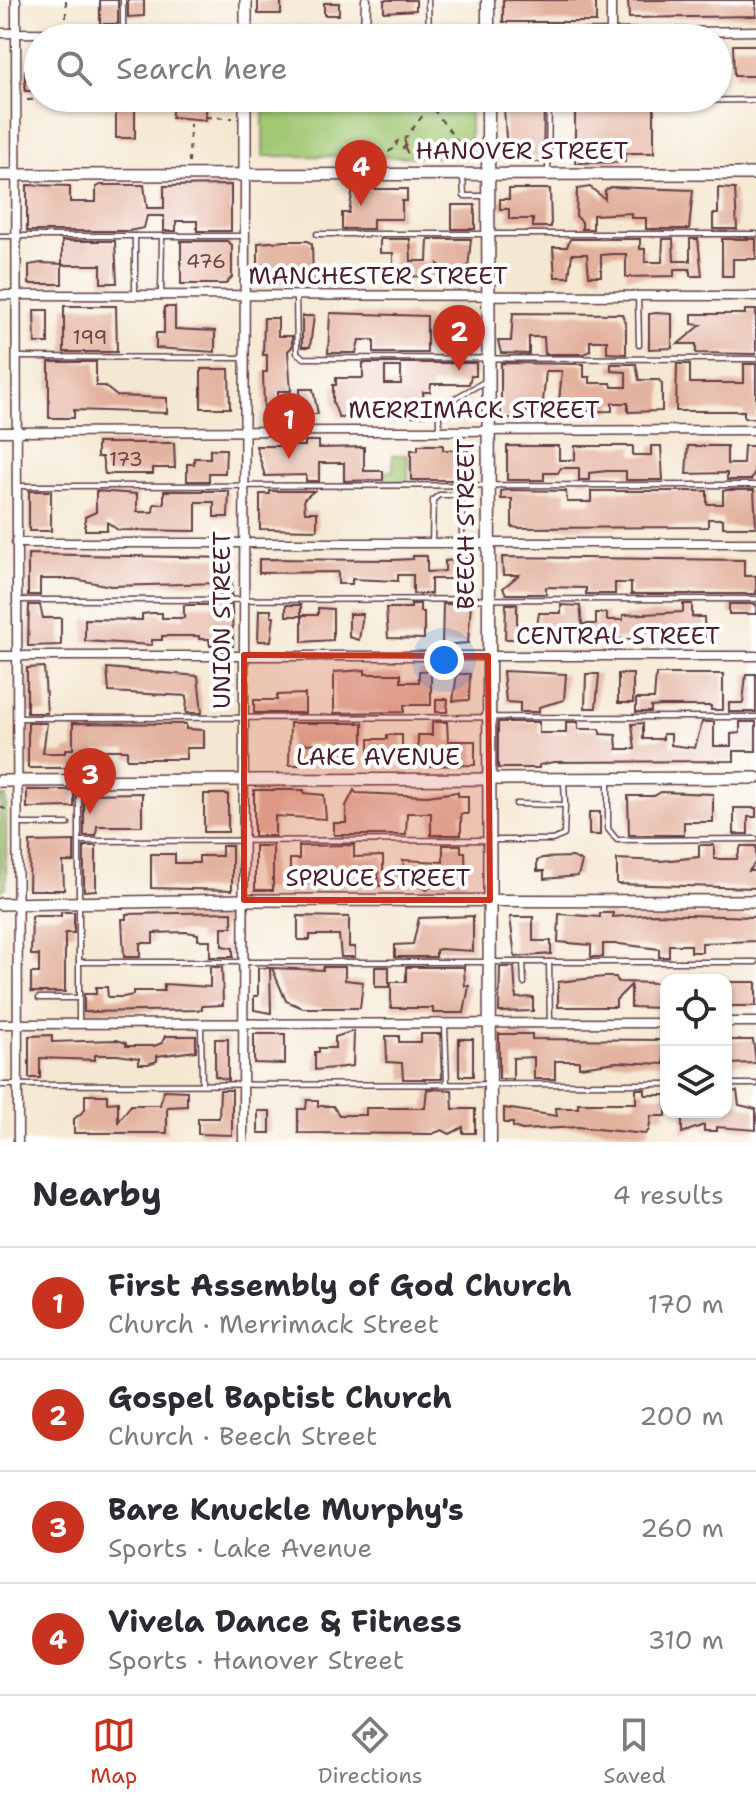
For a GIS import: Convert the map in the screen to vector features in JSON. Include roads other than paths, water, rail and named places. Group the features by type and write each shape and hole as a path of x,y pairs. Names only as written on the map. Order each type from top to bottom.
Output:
{"main road":[{"path":"488,0 488,24"},
{"name":"BEECH STREET","path":"488,112 490,1142"}],"street":[{"path":"16,0 18,1142"},
{"path":"246,0 246,24"},
{"path":"365,24 366,0"},
{"path":"611,0 611,24"},
{"path":"732,31 756,31"},
{"path":"0,33 24,33"},
{"name":"UNION STREET","path":"243,1142 245,112"},
{"name":"HANOVER STREET","path":"0,175 756,174"},
{"name":"MANCHESTER STREET","path":"0,295 756,296"},
{"name":"MERRIMACK STREET","path":"0,432 756,430"},
{"path":"16,543 756,543"},
{"name":"CENTRAL STREET","path":"0,656 756,656"},
{"name":"LAKE AVENUE","path":"0,781 756,778"},
{"name":"SPRUCE STREET","path":"0,904 244,900 756,901"},
{"path":"732,1022 756,1022"},
{"path":"0,1024 660,1023"}],"lane":[{"path":"123,0 123,24"},
{"path":"428,0 429,24"},
{"path":"732,100 756,100"},
{"path":"548,172 549,112"},
{"path":"463,173 464,196 488,196"},
{"path":"317,234 756,234"},
{"path":"0,236 245,236"},
{"path":"135,236 135,296"},
{"path":"161,296 162,236"},
{"path":"296,296 299,357 756,359"},
{"path":"638,296 639,345"},
{"path":"17,357 244,358"},
{"path":"439,430 439,407 488,380"},
{"path":"462,485 462,544"},
{"path":"16,486 756,485"},
{"path":"432,544 433,500 439,495 462,495"},
{"path":"16,600 756,599"},
{"path":"16,718 488,714 756,717"},
{"path":"79,841 558,839 564,835 564,778"},
{"path":"608,778 608,829 613,839 756,839"},
{"path":"79,780 79,1024"},
{"path":"516,804 565,805"},
{"path":"17,824 68,824"},
{"path":"79,962 756,962"},
{"path":"523,962 524,983"},
{"path":"549,962 550,1023"},
{"path":"39,998 79,998"},
{"path":"201,1023 202,1084"},
{"path":"445,1023 447,1084"},
{"path":"0,1085 660,1084"},
{"path":"732,1084 756,1084"}],"place":[{"name":"Vivela Dance & Fitness","path":"361,206"},
{"name":"Gospel Baptist Church","path":"459,371"},
{"name":"First Assembly of God Church","path":"289,459"},
{"name":"Bare Knuckle Murphy's","path":"90,814"}]}
